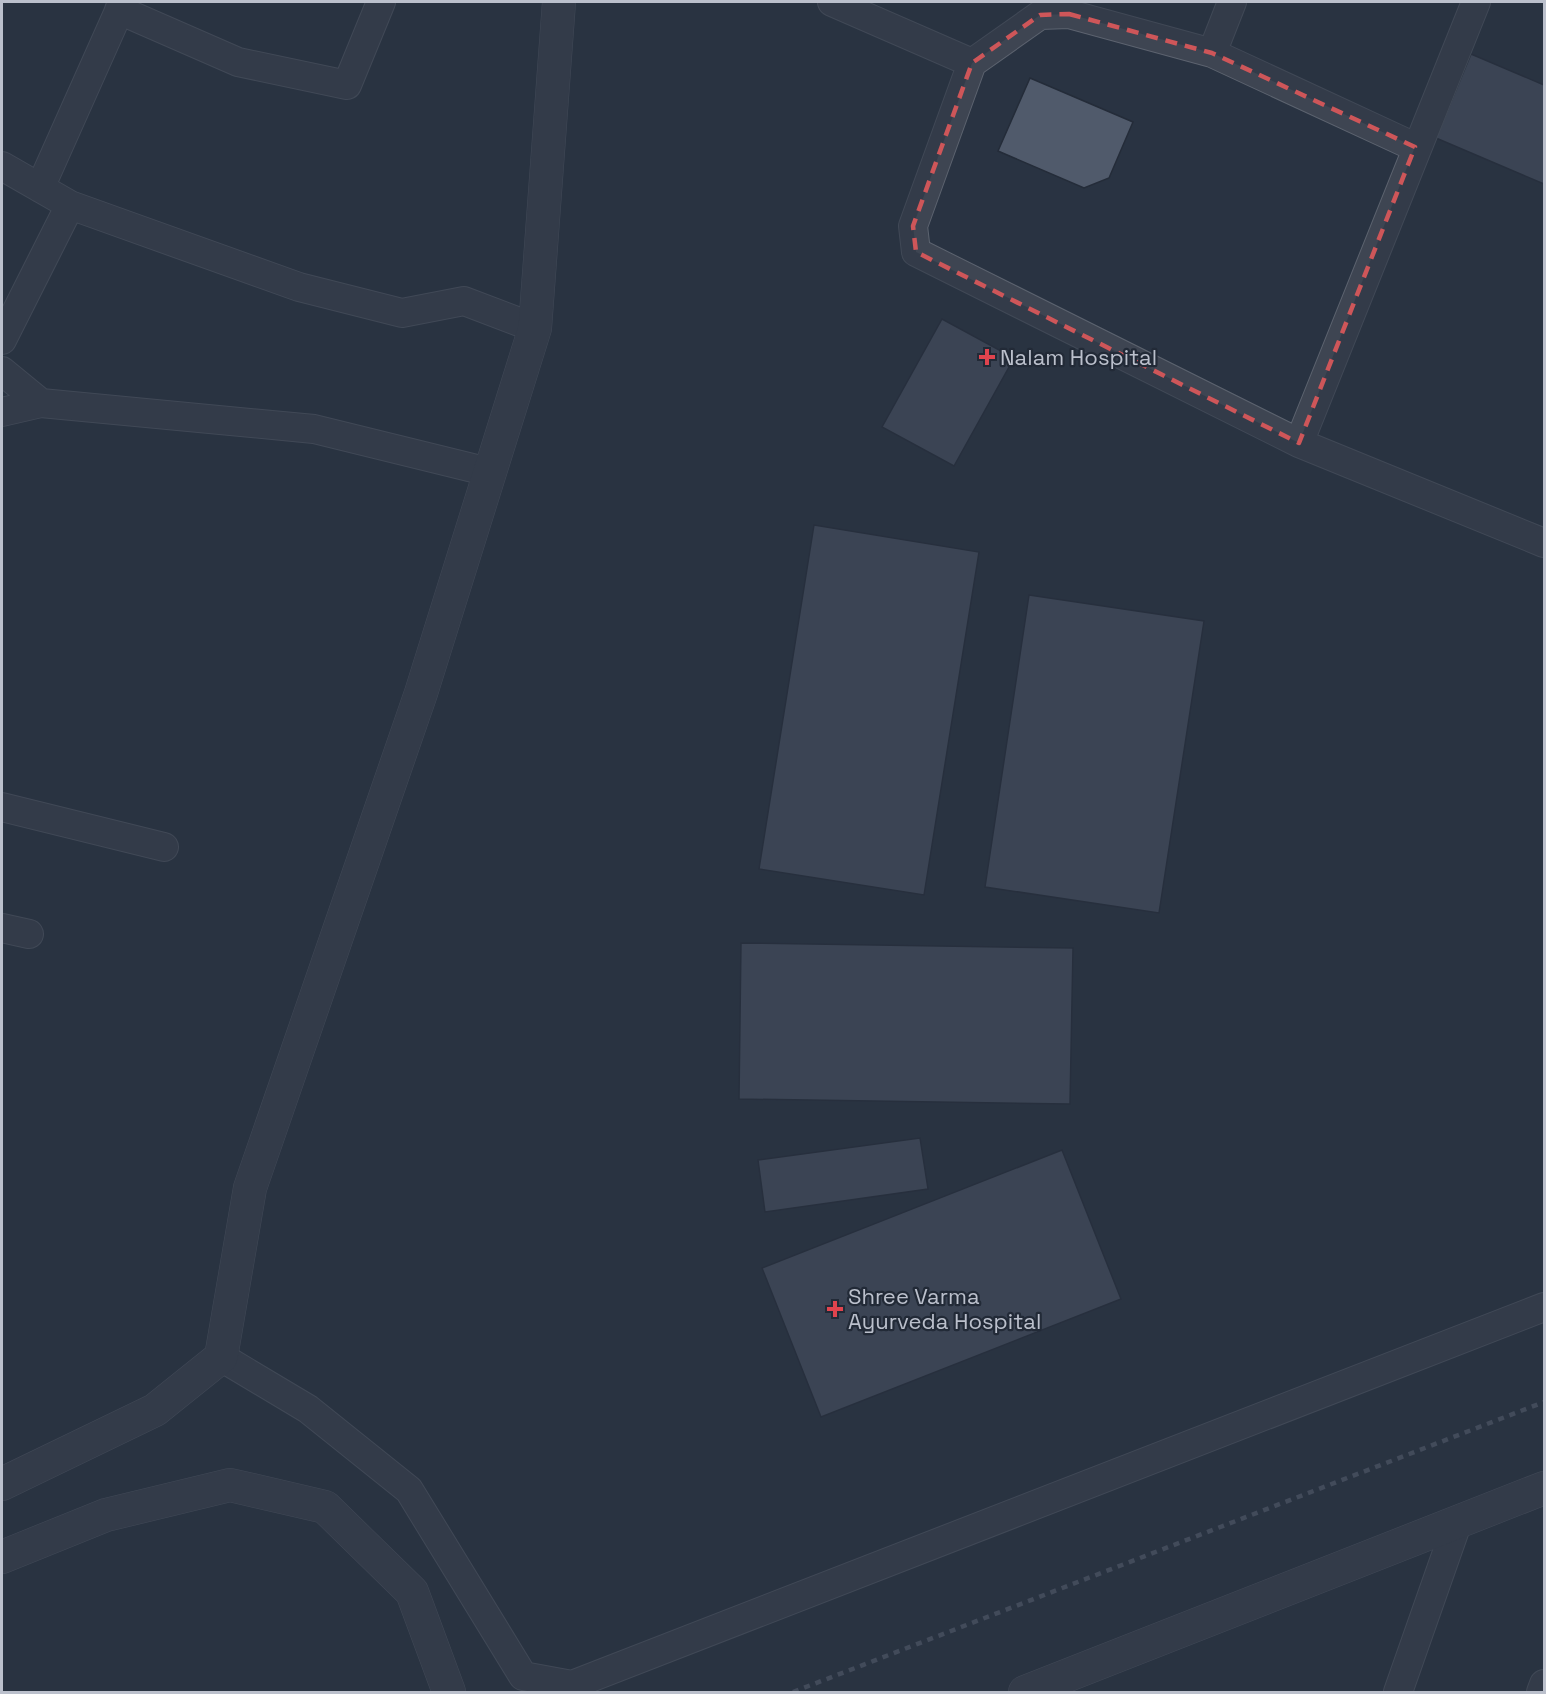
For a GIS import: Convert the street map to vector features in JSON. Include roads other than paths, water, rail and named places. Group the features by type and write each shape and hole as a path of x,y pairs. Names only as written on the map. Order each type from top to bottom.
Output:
{"street":[{"path":"40,188 121,6 238,62 346,85 381,2"},
{"path":"2,1484 155,1410 220,1357 250,1188 421,693 535,328 559,2"},
{"path":"832,2 972,63"},
{"path":"1212,53 1232,2"},
{"path":"1299,443 1476,2"},
{"path":"1416,147 1212,53 1069,14 1040,15 972,63 913,226 915,252 1299,443 1545,543"},
{"path":"2,166 70,205 299,287 402,313 464,301 535,328"},
{"path":"2,340 70,205"},
{"path":"2,371 41,403"},
{"path":"2,412 41,403 314,429 489,472"},
{"path":"2,807 164,847"},
{"path":"2,928 29,934"},
{"path":"220,1357 308,1409 410,1491 523,1676 572,1685 1545,1307"},
{"path":"2,1557 106,1515 230,1485 325,1507 412,1592 449,1692"},
{"path":"1025,1692 1545,1488"},
{"path":"1398,1692 1458,1521"},
{"path":"1541,1692 1545,1684"}],"railway":[{"path":"793,1692 1544,1402"}],"place":[{"name":"Nalam Hospital","path":"987,357"},
{"name":"Shree Varma Ayurveda Hospital","path":"835,1309"}]}
